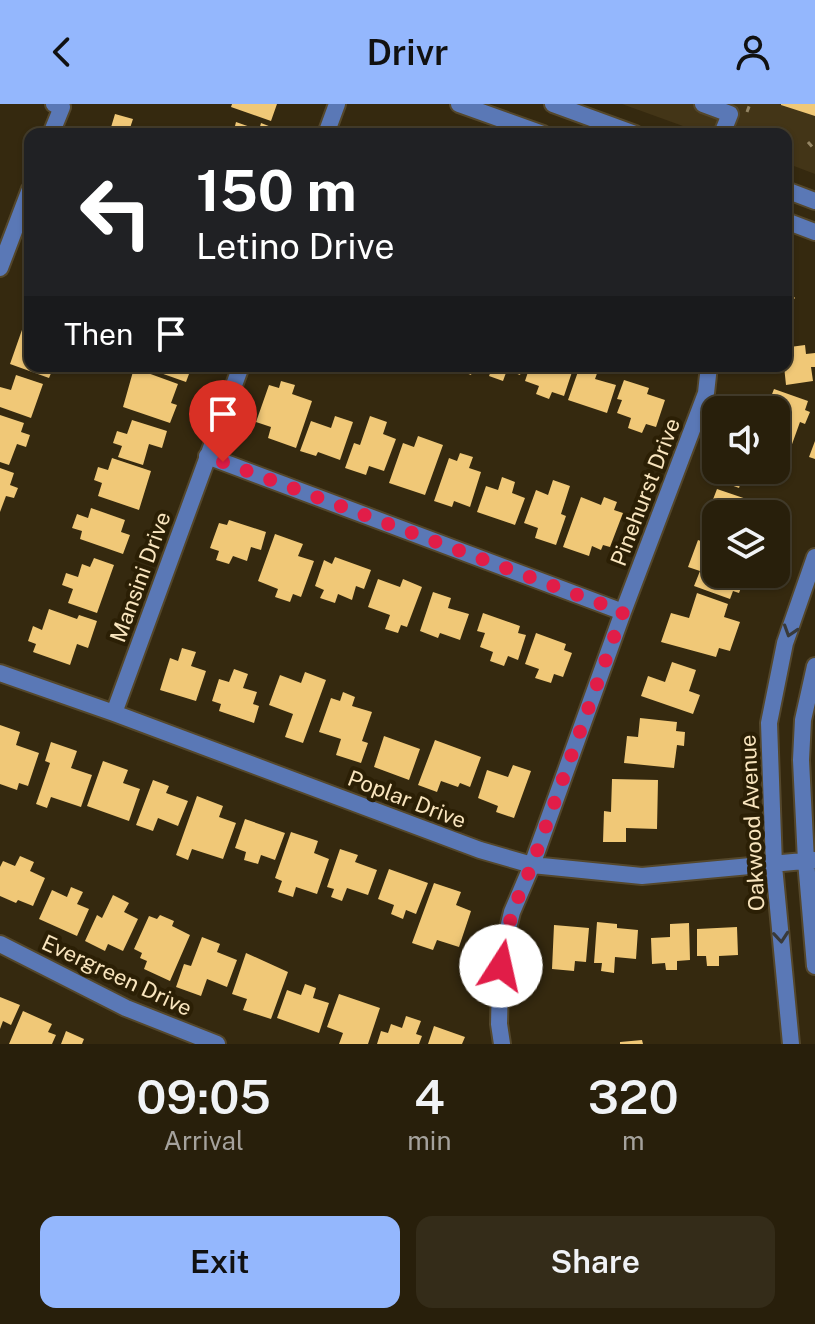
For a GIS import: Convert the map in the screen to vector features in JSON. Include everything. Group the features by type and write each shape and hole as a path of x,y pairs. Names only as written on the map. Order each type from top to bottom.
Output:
{"street":[{"path":"53,128 62,107 54,104"},
{"path":"328,128 337,104"},
{"path":"459,104 526,128"},
{"path":"553,104 619,128"},
{"path":"703,104 730,114 724,128"},
{"path":"792,192 815,201"},
{"path":"0,268 24,205"},
{"path":"792,223 815,232"},
{"name":"Mansini Drive","path":"114,713 239,372"},
{"name":"Pinehurst Drive","path":"502,1044 499,1024 503,949 512,912 706,393 708,372"},
{"path":"207,456 623,612"},
{"name":"Oakwood Avenue","path":"791,1044 774,866 769,723 785,643 815,557"},
{"path":"815,666 803,720 801,760 815,966"},
{"name":"Poplar Drive","path":"0,673 480,850 532,865 642,876 810,861"},
{"name":"Evergreen Drive","path":"0,944 126,1008 217,1044"}],"path":[{"path":"808,142 815,150"}],"shaded area":[{"path":"622,104 815,104 815,174 792,165 792,128 688,128"}],"building":[{"path":"232,104 277,104 271,121 231,107"},
{"path":"815,104 815,116 781,105"},
{"path":"115,114 133,119 130,128 111,128"},
{"path":"236,122 253,128 234,128"},
{"path":"23,327 24,327 24,369 10,364"},
{"path":"805,345 806,354 815,353 815,367 811,367 813,381 786,385 785,372 792,372 792,347"},
{"path":"32,372 52,372 49,378"},
{"path":"133,372 145,372 178,384 171,403 177,405 170,423 123,407"},
{"path":"158,372 190,372 186,382"},
{"path":"491,372 506,372 503,381 489,376"},
{"path":"528,372 572,372 564,396 552,392 549,399 536,394 539,386 525,381"},
{"path":"578,372 598,372 595,379 616,385 607,413 568,400"},
{"path":"16,375 43,384 31,418 0,407 0,387 11,390"},
{"path":"624,380 649,388 647,394 665,400 656,427 646,424 642,433 628,428 631,418 617,413 622,400 617,399"},
{"path":"281,381 295,385 292,394 312,401 296,448 268,438 271,427 256,422 269,385 279,388"},
{"path":"774,389 808,401 805,410 810,412 805,424 800,422 791,447 790,396 771,396"},
{"path":"0,415 24,423 21,432 30,435 26,447 17,444 9,465 0,462"},
{"path":"335,416 353,422 340,460 318,452 316,456 300,451 311,421 331,428"},
{"path":"370,416 387,422 383,434 396,439 384,471 369,466 366,475 345,468 354,443 360,445"},
{"path":"132,420 167,431 162,448 149,444 143,465 118,457 122,446 113,443 117,431 127,434"},
{"path":"418,436 443,445 425,495 389,483 403,443 414,447"},
{"path":"815,441 815,459 809,457"},
{"path":"460,453 473,457 469,468 481,472 470,507 454,501 452,507 434,501 449,458 457,461"},
{"path":"112,458 151,471 139,510 98,496 102,483 94,480 98,467 108,470"},
{"path":"0,468 14,473 10,485 18,488 14,498 6,496 0,512"},
{"path":"502,477 515,482 512,493 525,498 515,525 477,512 486,486 498,490"},
{"path":"553,480 570,486 561,514 566,516 556,545 535,538 538,528 524,523 536,490 548,495"},
{"path":"717,489 749,500 713,500"},
{"path":"581,497 601,505 604,497 617,502 614,510 623,513 610,547 603,545 601,550 592,546 589,556 563,547"},
{"path":"91,508 125,520 121,532 130,535 123,554 80,539 82,531 72,528 77,514 88,518"},
{"path":"229,520 266,532 261,550 251,547 247,561 233,556 229,564 216,560 219,551 210,548 219,523 227,525"},
{"path":"275,534 303,544 298,556 314,561 301,597 293,594 290,602 275,597 278,589 258,581"},
{"path":"698,540 702,542 702,588 741,588 739,593 733,591 730,599 694,586 700,571 688,567"},
{"path":"335,557 371,570 364,589 356,586 352,600 338,594 335,603 320,598 324,590 315,586 324,560 332,564"},
{"path":"94,558 114,565 97,613 68,603 73,589 62,585 66,573 78,577 82,564 90,567"},
{"path":"378,579 400,587 403,579 422,587 407,627 401,625 398,633 385,629 390,615 368,607"},
{"path":"433,592 451,598 448,608 469,614 460,640 440,633 438,638 420,631"},
{"path":"697,593 728,604 724,617 740,622 730,651 719,648 716,657 661,642 671,613 689,618"},
{"path":"49,609 77,619 79,615 97,621 88,648 77,644 70,665 33,652 36,644 28,641 33,626 42,630"},
{"path":"483,613 520,626 518,633 526,635 518,660 508,656 504,666 490,661 493,652 480,647 485,633 477,631"},
{"path":"536,633 566,644 564,650 572,653 563,677 554,674 551,683 535,678 539,669 525,664"},
{"path":"182,648 196,652 191,666 206,671 196,701 160,690 170,658 178,661"},
{"path":"672,662 696,670 689,691 700,695 693,714 641,696 648,676 665,682"},
{"path":"234,669 248,674 243,688 257,692 253,704 259,706 254,723 219,711 221,704 212,701 219,679 229,682"},
{"path":"305,672 326,680 303,743 285,737 293,714 269,705 280,675 301,683"},
{"path":"343,692 355,697 352,706 372,712 362,741 368,743 361,763 336,755 341,739 319,732 331,698 340,701"},
{"path":"640,718 677,722 676,731 685,732 684,746 677,745 674,768 624,763 627,736 638,737"},
{"path":"0,725 20,732 16,745 39,753 28,786 19,783 17,790 0,784"},
{"path":"384,736 420,749 409,780 374,767"},
{"path":"435,740 481,757 470,787 460,783 458,787 441,781 437,792 418,785"},
{"path":"51,742 77,751 71,768 92,775 81,807 51,797 47,808 36,804 50,763 45,761"},
{"path":"103,761 128,770 123,783 140,789 129,821 87,806"},
{"path":"513,765 531,771 514,818 496,812 498,806 478,798 487,770 508,777"},
{"path":"612,779 658,780 657,829 626,828 626,842 603,842 604,811 611,812"},
{"path":"153,780 169,786 166,793 188,801 178,826 158,818 153,831 136,825"},
{"path":"197,796 223,806 219,817 236,823 223,859 192,849 188,860 176,855"},
{"path":"245,819 285,833 275,860 261,855 258,864 244,860 246,852 235,848"},
{"path":"291,832 318,841 314,853 329,859 317,894 296,887 293,897 278,892 282,881 275,878"},
{"path":"340,849 358,855 355,862 377,870 368,895 347,888 342,901 331,897 334,889 327,887"},
{"path":"20,856 34,862 30,871 45,878 33,906 0,896 0,867 3,861 15,866"},
{"path":"389,869 428,883 416,914 406,910 403,919 391,914 394,905 378,899"},
{"path":"434,883 461,892 456,905 471,911 459,947 437,940 433,950 412,943"},
{"path":"71,887 83,892 77,904 89,909 77,936 39,919 52,890 67,897"},
{"path":"113,895 129,903 124,912 138,919 123,951 108,944 105,951 85,941 97,915 102,918"},
{"path":"160,915 174,921 172,926 190,935 170,981 144,969 147,961 140,958 142,953 134,949 149,916 157,919"},
{"path":"597,922 638,930 636,959 615,957 614,973 601,971 602,963 594,963"},
{"path":"689,923 690,960 677,961 677,970 666,970 665,963 652,964 651,938 670,937 670,924"},
{"path":"554,925 589,928 586,962 575,961 574,971 552,969"},
{"path":"737,927 738,955 719,956 719,966 707,966 706,956 697,956 697,929"},
{"path":"202,937 220,944 217,952 237,960 227,987 207,979 201,996 176,987 184,964 191,966"},
{"path":"246,953 288,972 271,1019 243,1010 247,999 232,994"},
{"path":"305,984 316,988 313,998 329,1003 319,1033 277,1018 287,990 301,995"},
{"path":"339,994 380,1008 368,1044 339,1044 343,1033 327,1027"},
{"path":"0,997 20,1005 11,1025 3,1021 0,1029"},
{"path":"23,1011 52,1024 48,1032 56,1035 52,1044 9,1044"},
{"path":"406,1016 421,1021 416,1034 422,1036 419,1044 377,1044 381,1031 388,1033 391,1024 402,1028"},
{"path":"434,1026 465,1037 462,1044 428,1044"},
{"path":"66,1031 84,1039 82,1044 61,1044"},
{"path":"642,1040 643,1044 620,1044 620,1042"}],"route":[{"path":"223,462 623,612 532,865 512,912 501,966"}]}
